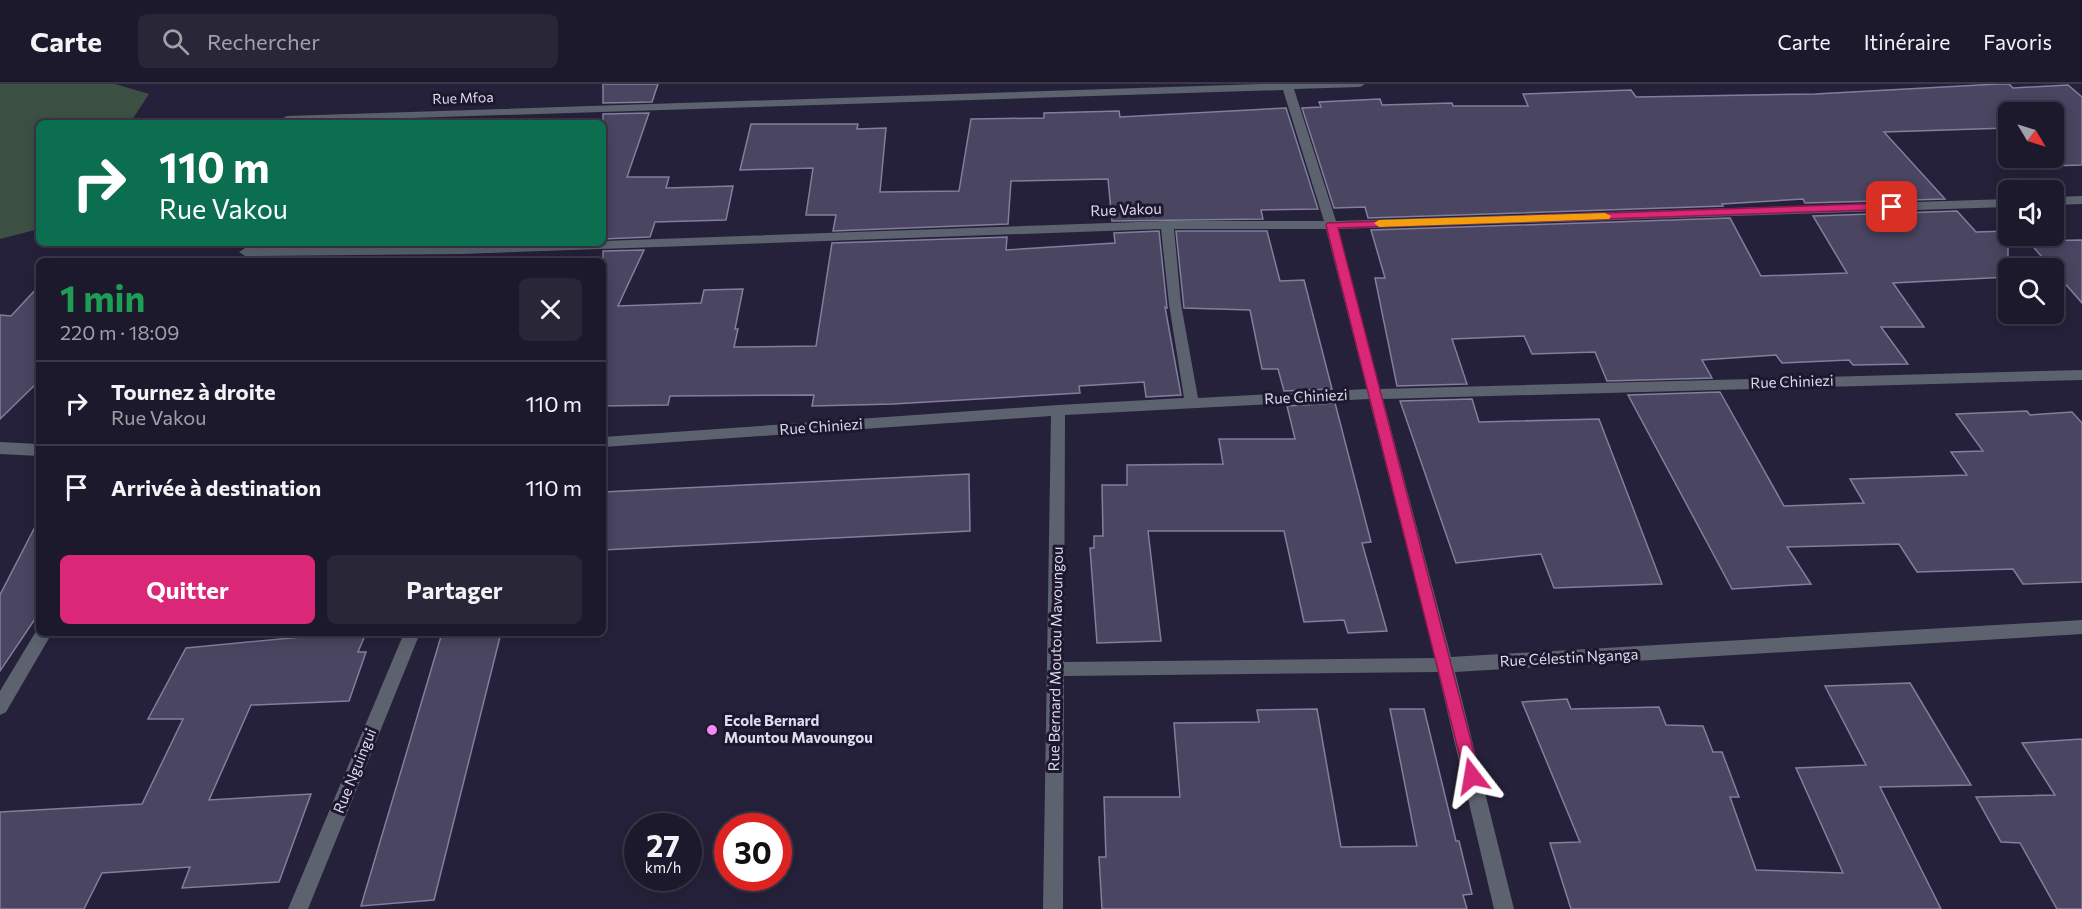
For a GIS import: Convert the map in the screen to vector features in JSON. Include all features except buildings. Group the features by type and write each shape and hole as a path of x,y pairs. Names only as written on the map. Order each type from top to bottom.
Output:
{"street":[{"name":"Rue Mfoa","path":"287,119 1360,84"},
{"path":"1287,85 1331,225 1445,665 1504,909"},
{"path":"2064,201 2082,200"},
{"name":"Rue Vakou","path":"606,244 1167,225 1331,225 1998,203"},
{"path":"1167,225 1175,304 1192,403"},
{"name":"Rue Vakou","path":"245,252 559,246"},
{"name":"Rue Chiniezi","path":"606,442 1058,410 1375,394 2082,375"},
{"name":"Rue Bernard Moutou Mavoungou","path":"1053,909 1058,410"},
{"path":"0,448 36,450"},
{"name":"Rue Célestin Nganga","path":"1056,669 1445,665 2082,627"},
{"path":"0,707 42,636"},
{"name":"Rue Nguingui","path":"298,909 411,636"}],"green space":[{"path":"0,84 115,84 149,94 132,120 36,120 36,230 0,239"}],"slow traffic":[{"path":"1379,223 1605,216"}],"place":[{"name":"Ecole Bernard Mountou Mavoungou","path":"712,730"}],"route":[{"path":"1472,776 1331,225 1892,207"}]}
